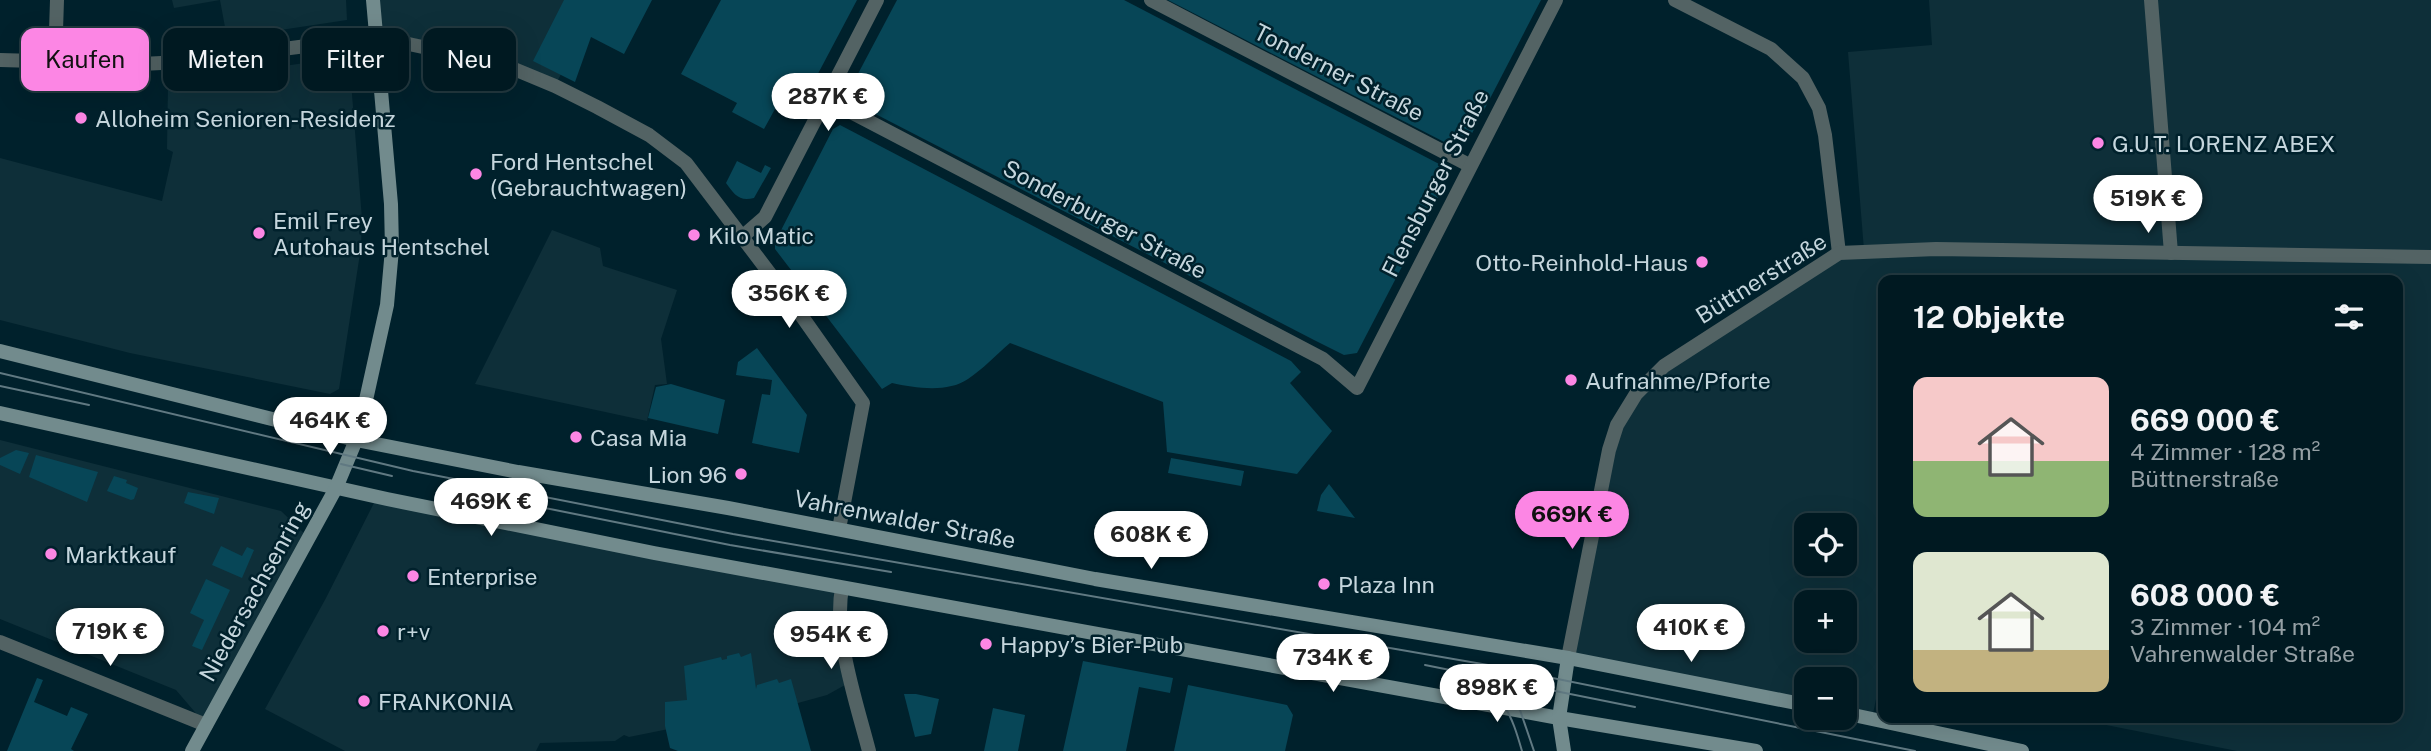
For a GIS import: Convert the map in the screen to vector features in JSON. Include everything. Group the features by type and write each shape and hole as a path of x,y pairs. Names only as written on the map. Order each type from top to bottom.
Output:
{"main road":[{"name":"Niedersachsenring","path":"373,0 375,28"},
{"name":"Niedersachsenring","path":"192,751 336,488 356,440 387,305 392,249 391,204 381,91"},
{"name":"Vahrenwalder Straße","path":"0,351 356,440 517,472 839,529 1095,579 1569,659 1794,703"},
{"path":"0,413 336,488 654,553 1559,718 1756,751"},
{"name":"Büttnerstraße","path":"1564,751 1559,718 1569,659"},
{"path":"1857,716 1878,720"},
{"path":"1891,723 2022,751"}],"street":[{"path":"56,28 57,0"},
{"path":"742,237 765,217 877,0"},
{"name":"Tonderner Straße","path":"1151,0 1469,165"},
{"name":"Flensburger Straße","path":"1357,388 1469,165 1556,0"},
{"path":"1675,0 1770,49 1803,78 1819,108 1825,135 1839,253"},
{"path":"2151,0 2171,253"},
{"path":"409,44 502,64 555,86 649,135 686,163 863,403 839,529"},
{"path":"149,64 192,61 302,47"},
{"path":"0,60 21,60"},
{"name":"Sonderburger Straße","path":"826,99 1323,359 1357,388"},
{"name":"Büttnerstraße","path":"1569,659 1609,450 1617,425 1636,394 1664,366 1839,253 1937,249 2431,257"},
{"path":"842,588 838,607 850,677 869,751"},
{"path":"0,642 206,725"}],"shaded area":[{"path":"172,0 220,0 174,8"},
{"path":"220,0 346,0 347,20 288,29 225,28"},
{"path":"373,0 598,0 555,86 516,75 516,28 423,28 423,50 409,46 409,28 375,28"},
{"path":"564,0 652,0 624,54 591,37 575,82 533,61"},
{"path":"721,0 857,0 794,119 775,109 764,129 732,112 737,103 681,74"},
{"path":"897,0 1124,0 1443,166 1446,173 1445,184 1357,353 1344,355 856,104 851,95 851,87"},
{"path":"1168,0 1541,0 1467,143 1452,146"},
{"path":"1929,0 2431,0 2431,751 2237,751 2096,723 2403,723 2403,275 1878,275 1878,689 1872,719 1857,716 1857,667 1794,667 1794,703 1568,658 1617,425 1664,366 1839,253 1864,250 1848,52 1932,45"},
{"name":"Emil Frey Autohaus Hentschel","path":"302,63 302,91 352,91 362,219 361,247 339,389 330,394 130,353 0,320 0,158 162,201 173,152 167,149 168,91 288,91 288,65"},
{"path":"840,125 1291,361 1301,372 1290,383 1332,431 1297,474 1167,452 1163,402 1010,343 979,371 960,383 931,388 892,383 882,389 775,249 775,242 833,129"},
{"path":"737,161 761,173 765,165 771,168 754,198 741,198 734,194 726,183"},
{"path":"552,230 600,248 603,266 677,290 661,339 667,384 655,385 647,421 475,384"},
{"path":"757,348 807,415 799,453 752,443 762,394 770,395 772,380 736,375 738,362"},
{"path":"671,384 725,400 718,434 648,418 656,387"},
{"path":"0,440 281,511 309,538 206,725 176,690 0,619"},
{"path":"16,450 29,453 20,474 0,465 0,458"},
{"path":"36,455 98,472 87,502 29,477"},
{"path":"1171,458 1244,471 1241,486 1168,473"},
{"path":"114,476 127,480 126,483 138,488 134,499 107,491"},
{"path":"1329,484 1355,518 1317,511 1321,495"},
{"path":"188,492 219,498 214,514 184,503"},
{"path":"377,497 842,588 845,685 827,695 798,703 629,737 624,735 615,741 540,743 536,751 345,751 265,709"},
{"path":"221,546 242,556 247,547 254,550 242,578 212,565"},
{"path":"206,579 230,590 202,650 192,646 204,620 190,613"},
{"path":"739,653 741,657 751,653 756,689 757,685 777,679 779,683 791,679 811,751 678,751 670,748 665,726 665,702 687,700 684,666 721,657 722,660 727,659 727,656"},
{"path":"1083,661 1173,678 1170,693 1139,687 1126,751 1063,751"},
{"path":"37,678 43,680 34,702 67,716 71,707 88,714 71,749 74,751 7,751"},
{"path":"1188,685 1287,705 1293,715 1285,751 1174,751"},
{"path":"904,694 939,699 931,734 915,737"},
{"path":"993,708 1025,715 1018,751 984,751"}],"tram line":[{"path":"0,373 413,471 733,534 1488,665 1915,751"},
{"path":"0,386 89,405"},
{"path":"341,464 392,476"},
{"path":"485,496 730,545 891,572"},
{"path":"1425,665 1635,707"},
{"path":"1469,678 1491,692 1505,707 1522,751"},
{"path":"1493,679 1520,710 1534,751"}],"place":[{"name":"Alloheim Senioren-Residenz","path":"81,118"},
{"name":"G.U.T. LORENZ ABEX","path":"2098,143"},
{"name":"Ford Hentschel (Gebrauchtwagen)","path":"476,174"},
{"name":"Emil Frey Autohaus Hentschel","path":"259,233"},
{"name":"Kilo Matic","path":"694,235"},
{"name":"Otto-Reinhold-Haus","path":"1702,262"},
{"name":"Aufnahme/Pforte","path":"1571,380"},
{"name":"Casa Mia","path":"576,437"},
{"name":"Lion 96","path":"741,474"},
{"name":"Marktkauf","path":"51,554"},
{"name":"Enterprise","path":"413,576"},
{"name":"Plaza Inn","path":"1324,584"},
{"name":"r+v","path":"383,631"},
{"name":"Happy’s Bier-Pub","path":"986,644"},
{"name":"FRANKONIA","path":"364,701"}]}
